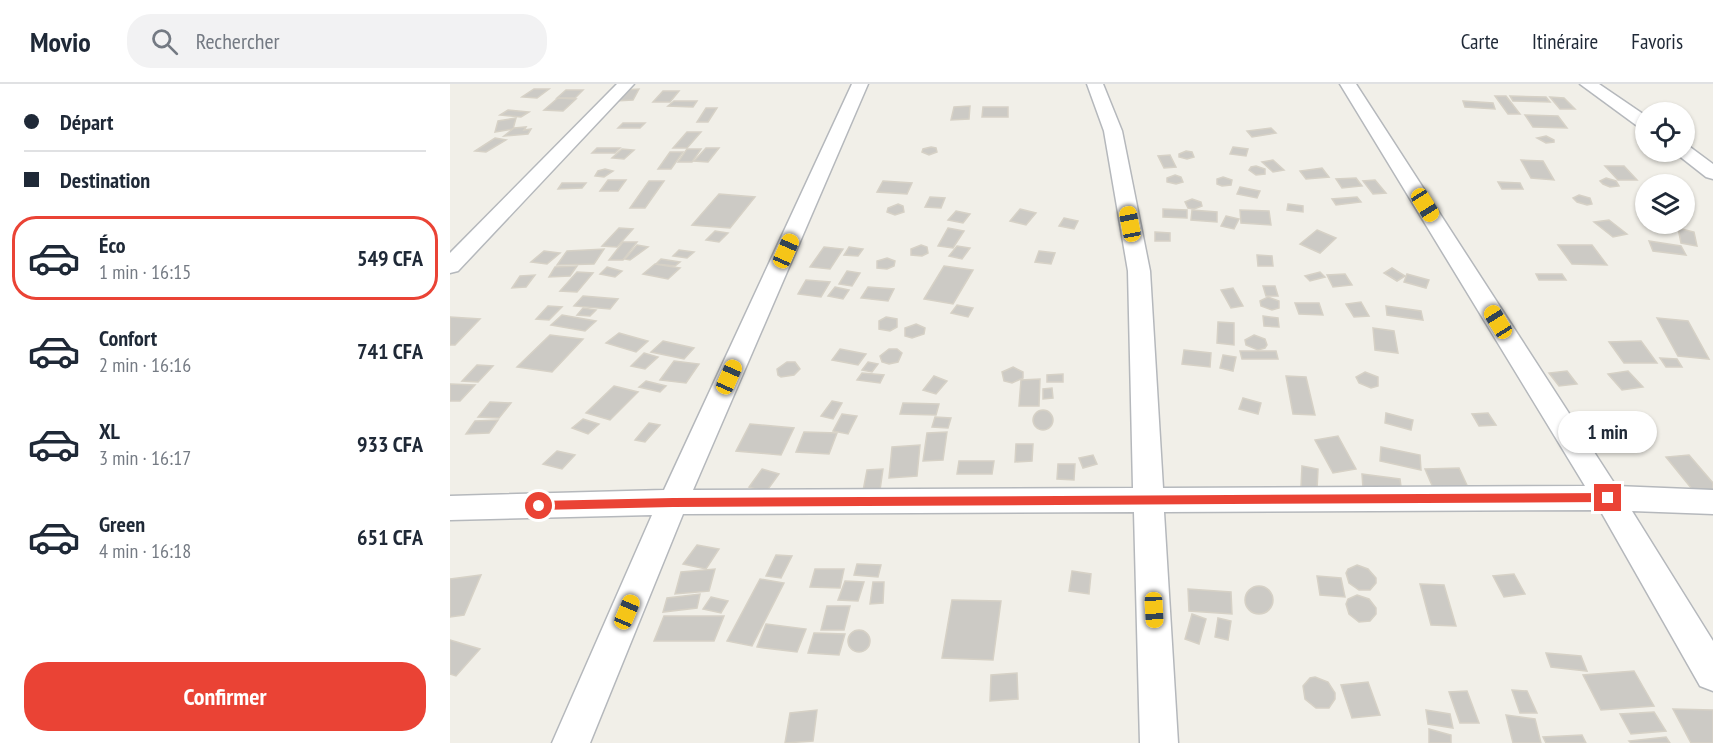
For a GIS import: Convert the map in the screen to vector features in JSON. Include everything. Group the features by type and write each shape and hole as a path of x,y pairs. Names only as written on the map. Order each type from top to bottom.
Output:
{"street":[{"path":"450,266 626,84"},
{"path":"571,743 673,502 860,84"},
{"path":"1095,84 1113,131 1139,271 1160,743"},
{"path":"1348,84 1608,498 1713,674"},
{"path":"1588,84 1635,116"},
{"path":"1695,160 1713,173"},
{"path":"450,508 673,502 1608,498 1713,502"}],"building":[{"path":"534,89 549,89 537,98 522,97"},
{"path":"639,89 633,100 616,101 623,90"},
{"path":"566,90 583,90 575,98 557,98"},
{"path":"663,91 679,91 670,102 653,102"},
{"path":"1495,96 1506,96 1520,114 1508,114"},
{"path":"1510,96 1546,97 1550,102 1513,101"},
{"path":"1550,97 1564,98 1575,109 1560,109"},
{"path":"558,98 576,99 563,111 544,110"},
{"path":"674,101 697,101 693,107 668,106"},
{"path":"1463,101 1493,103 1495,109 1465,107"},
{"path":"970,106 969,119 951,120 954,107"},
{"path":"983,107 1008,107 1008,117 982,117"},
{"path":"706,108 717,108 708,122 697,122"},
{"path":"508,110 529,112 521,117 500,115"},
{"path":"1525,115 1558,116 1567,128 1533,127"},
{"path":"516,118 513,129 495,132 498,121"},
{"path":"623,123 645,123 640,128 618,128"},
{"path":"526,127 524,130 531,129 528,134 504,136 514,128"},
{"path":"1271,128 1276,133 1252,137 1247,131"},
{"path":"687,132 701,132 687,148 673,148"},
{"path":"1546,136 1554,142 1546,143 1537,138"},
{"path":"495,138 506,140 486,152 475,151"},
{"path":"1233,147 1248,149 1246,156 1230,154"},
{"path":"597,148 620,148 615,153 592,153"},
{"path":"706,148 719,148 708,162 694,161"},
{"path":"936,148 937,152 929,155 922,152 923,149"},
{"path":"622,149 634,150 624,159 612,158"},
{"path":"687,149 701,149 692,162 678,162"},
{"path":"1186,151 1192,152 1194,157 1187,159 1179,157 1179,154"},
{"path":"670,152 683,152 671,169 658,169"},
{"path":"1170,155 1176,167 1164,168 1158,156"},
{"path":"1273,160 1284,170 1273,172 1262,162"},
{"path":"1521,160 1543,161 1554,180 1531,178"},
{"path":"1256,166 1265,169 1265,174 1256,175 1249,170"},
{"path":"1605,166 1624,166 1635,178 1635,180 1618,180"},
{"path":"1322,168 1329,177 1306,179 1300,171"},
{"path":"605,169 613,171 604,177 595,176 598,171"},
{"path":"1175,175 1181,177 1183,182 1176,184 1167,182 1167,178"},
{"path":"1223,177 1232,180 1231,185 1217,184 1217,179"},
{"path":"1356,178 1362,186 1342,188 1336,179"},
{"path":"1606,178 1616,181 1619,186 1610,187 1600,181"},
{"path":"608,180 626,180 618,191 600,191"},
{"path":"1375,180 1386,193 1373,194 1363,181"},
{"path":"649,181 664,181 645,208 630,208"},
{"path":"883,181 912,183 907,194 877,192"},
{"path":"1498,182 1520,183 1523,189 1502,189"},
{"path":"562,183 586,183 582,188 558,189"},
{"path":"1240,187 1260,191 1257,198 1237,194"},
{"path":"719,194 755,197 730,228 692,225"},
{"path":"1579,195 1590,198 1592,204 1577,202 1573,198"},
{"path":"930,197 945,198 941,208 925,207"},
{"path":"1357,197 1361,202 1336,205 1332,199"},
{"path":"1192,199 1201,202 1202,206 1194,209 1188,208 1185,202"},
{"path":"898,204 903,206 904,212 895,215 887,212 888,208"},
{"path":"1288,204 1303,206 1303,212 1287,210"},
{"path":"1020,209 1036,213 1026,225 1010,221"},
{"path":"1163,209 1187,210 1187,218 1163,217"},
{"path":"1192,210 1217,212 1217,222 1191,220"},
{"path":"1240,210 1269,211 1271,225 1241,223"},
{"path":"956,211 970,214 963,223 948,220"},
{"path":"1226,216 1239,219 1234,229 1221,226"},
{"path":"1064,218 1078,221 1074,229 1059,226"},
{"path":"1609,220 1627,234 1613,237 1594,222"},
{"path":"619,228 633,229 617,247 602,246"},
{"path":"948,228 964,231 953,248 938,246"},
{"path":"1317,230 1336,238 1320,253 1300,244"},
{"path":"715,231 728,233 719,242 706,240"},
{"path":"1155,232 1170,233 1170,241 1155,241"},
{"path":"1679,234 1694,234 1697,246 1681,243"},
{"path":"1649,241 1681,246 1686,255 1653,251"},
{"path":"623,242 637,242 623,260 609,260"},
{"path":"637,245 648,247 630,260 625,259"},
{"path":"921,245 927,247 928,253 922,256 911,255 911,249"},
{"path":"1558,245 1592,245 1607,265 1572,264"},
{"path":"957,246 970,248 962,259 949,256"},
{"path":"824,247 843,249 830,269 810,267"},
{"path":"849,247 863,249 858,256 844,255"},
{"path":"604,249 594,264 557,265 567,251"},
{"path":"679,250 694,252 687,258 673,256"},
{"path":"544,251 560,253 547,264 531,262"},
{"path":"1039,251 1055,253 1051,264 1035,262"},
{"path":"1257,255 1272,256 1273,266 1258,266"},
{"path":"887,258 895,261 894,266 887,269 877,268 877,261"},
{"path":"661,259 680,262 675,266 656,264"},
{"path":"655,264 680,268 668,279 643,274"},
{"path":"577,266 570,276 549,277 555,267"},
{"path":"944,266 973,270 953,304 924,299"},
{"path":"607,267 622,271 615,277 600,274"},
{"path":"1392,268 1405,276 1397,281 1384,273"},
{"path":"847,271 860,273 852,286 839,284"},
{"path":"577,272 593,273 577,292 560,291"},
{"path":"1320,272 1325,277 1310,281 1305,276"},
{"path":"1345,274 1352,285 1333,287 1327,275"},
{"path":"1407,274 1429,280 1426,288 1404,282"},
{"path":"1536,274 1562,274 1566,280 1539,280"},
{"path":"535,275 526,287 512,288 520,276"},
{"path":"806,280 830,282 821,297 798,294"},
{"path":"1263,286 1275,286 1278,296 1266,296"},
{"path":"835,287 849,290 843,299 828,296"},
{"path":"868,287 894,289 888,301 861,298"},
{"path":"1233,288 1243,306 1231,308 1221,290"},
{"path":"583,296 618,299 610,309 574,306"},
{"path":"1268,297 1279,301 1279,308 1272,310 1261,306 1260,301"},
{"path":"1361,302 1369,316 1354,317 1346,304"},
{"path":"1295,303 1319,303 1323,315 1299,314"},
{"path":"957,305 973,308 968,317 951,313"},
{"path":"548,306 562,307 549,320 536,319"},
{"path":"1386,306 1421,311 1423,320 1387,315"},
{"path":"583,308 596,310 590,316 577,315"},
{"path":"562,315 596,321 585,331 551,325"},
{"path":"1263,316 1278,318 1279,327 1264,326"},
{"path":"450,317 480,319 455,345 450,345"},
{"path":"886,317 897,319 897,327 890,331 879,329 879,321"},
{"path":"1657,318 1688,321 1709,359 1678,356"},
{"path":"1218,322 1234,323 1234,345 1217,343"},
{"path":"916,324 925,328 924,334 912,338 905,336 905,328"},
{"path":"1373,328 1394,331 1398,353 1375,350"},
{"path":"619,333 648,341 636,352 606,343"},
{"path":"550,335 583,339 552,372 517,367"},
{"path":"1254,335 1265,339 1267,345 1265,348 1258,350 1246,345 1245,340"},
{"path":"663,341 694,348 684,359 651,352"},
{"path":"1641,341 1657,363 1624,363 1609,342"},
{"path":"840,349 866,354 858,365 832,360"},
{"path":"889,349 897,349 902,353 898,362 889,364 882,362 880,356"},
{"path":"1184,350 1211,353 1210,367 1182,364"},
{"path":"1240,351 1276,351 1278,359 1242,359"},
{"path":"644,353 658,357 645,369 631,366"},
{"path":"1223,355 1236,357 1233,371 1220,368"},
{"path":"1660,358 1677,359 1682,367 1666,367"},
{"path":"674,361 699,364 686,383 660,380"},
{"path":"787,362 795,362 800,369 794,375 781,377 777,369"},
{"path":"868,362 878,364 872,372 862,370"},
{"path":"477,365 493,366 478,382 462,381"},
{"path":"1013,367 1023,372 1023,378 1012,383 1004,381 1002,372"},
{"path":"1567,371 1577,384 1559,386 1549,373"},
{"path":"1628,371 1643,387 1622,390 1608,374"},
{"path":"1365,372 1378,377 1378,386 1371,388 1359,383 1356,377"},
{"path":"862,373 884,375 880,383 857,380"},
{"path":"1063,374 1063,382 1047,382 1047,375"},
{"path":"934,376 947,381 936,394 923,390"},
{"path":"1286,376 1306,377 1315,415 1293,414"},
{"path":"1040,379 1039,406 1019,406 1021,380"},
{"path":"646,381 666,386 660,392 639,387"},
{"path":"450,384 475,385 460,401 450,401"},
{"path":"614,386 638,392 610,420 586,413"},
{"path":"1052,388 1053,398 1043,399 1043,389"},
{"path":"1243,398 1261,403 1258,414 1239,409"},
{"path":"832,401 842,403 833,419 821,416"},
{"path":"490,402 511,403 499,418 478,417"},
{"path":"903,403 939,404 936,415 900,414"},
{"path":"1039,410 1047,410 1053,416 1053,424 1047,430 1039,430 1033,424 1033,416"},
{"path":"1386,413 1413,420 1411,430 1385,423"},
{"path":"1488,413 1496,425 1479,426 1472,414"},
{"path":"842,414 857,416 848,434 833,431"},
{"path":"935,417 951,418 948,428 932,427"},
{"path":"583,419 599,424 588,434 572,428"},
{"path":"498,420 489,433 466,434 475,421"},
{"path":"649,423 660,425 645,442 635,440"},
{"path":"750,424 794,428 781,455 736,451"},
{"path":"804,432 837,433 829,454 796,452"},
{"path":"947,432 943,460 923,461 927,433"},
{"path":"1338,436 1356,469 1333,473 1315,440"},
{"path":"1016,444 1033,444 1032,461 1015,462"},
{"path":"920,445 917,476 889,478 892,447"},
{"path":"1381,447 1420,455 1421,470 1380,461"},
{"path":"557,451 575,455 562,469 543,464"},
{"path":"1093,455 1097,464 1083,468 1079,458"},
{"path":"1689,455 1713,483 1713,492 1696,494 1666,457"},
{"path":"959,461 994,461 992,474 957,474"},
{"path":"1058,464 1075,464 1074,480 1057,479"},
{"path":"1302,466 1318,469 1317,490 1301,487"},
{"path":"1459,468 1472,496 1437,497 1425,469"},
{"path":"762,469 779,474 766,492 749,487"},
{"path":"883,469 880,490 863,491 867,470"},
{"path":"1362,474 1400,479 1402,494 1363,488"},
{"path":"697,545 719,549 706,569 683,564"},
{"path":"776,555 792,556 781,578 766,576"},
{"path":"857,564 881,565 878,577 854,575"},
{"path":"1357,565 1368,569 1376,578 1376,583 1370,590 1359,590 1349,583 1346,573 1348,569"},
{"path":"715,569 709,591 675,594 681,572"},
{"path":"815,569 844,569 840,588 810,587"},
{"path":"1072,571 1091,574 1089,594 1069,591"},
{"path":"1514,574 1525,594 1504,597 1493,576"},
{"path":"481,575 464,615 450,617 450,579"},
{"path":"1317,576 1341,578 1345,597 1320,595"},
{"path":"760,579 784,583 752,646 727,641"},
{"path":"845,581 864,582 858,601 838,600"},
{"path":"873,582 884,582 883,603 870,604"},
{"path":"1420,584 1444,585 1456,626 1431,625"},
{"path":"1259,586 1269,590 1273,600 1269,610 1259,614 1249,610 1245,600 1249,590"},
{"path":"1188,589 1231,592 1232,614 1189,611"},
{"path":"700,594 697,608 663,612 667,598"},
{"path":"1357,595 1369,599 1376,608 1376,614 1370,621 1359,622 1349,614 1346,604 1348,599"},
{"path":"711,597 728,601 721,613 703,609"},
{"path":"952,600 1001,601 993,660 942,658"},
{"path":"827,606 850,606 844,630 821,630"},
{"path":"1192,614 1206,619 1199,644 1185,639"},
{"path":"664,616 724,616 714,641 654,641"},
{"path":"1218,618 1231,621 1228,640 1215,637"},
{"path":"766,624 806,629 797,652 757,647"},
{"path":"859,630 867,633 870,641 867,649 859,652 851,649 848,641 851,633"},
{"path":"814,633 845,634 839,655 808,653"},
{"path":"450,640 480,649 456,676 450,674"},
{"path":"1546,653 1581,656 1587,671 1551,667"},
{"path":"1634,671 1654,706 1601,710 1583,675"},
{"path":"1017,673 1018,699 990,701 991,675"},
{"path":"1315,677 1328,682 1335,693 1335,699 1329,708 1316,708 1305,699 1303,686 1310,678"},
{"path":"1368,682 1380,715 1352,718 1341,685"},
{"path":"1512,690 1527,691 1537,713 1520,713"},
{"path":"1467,691 1479,723 1460,723 1449,692"},
{"path":"1673,709 1713,710 1713,743 1691,743"},
{"path":"817,710 813,741 785,743 790,713"},
{"path":"1426,710 1450,714 1453,728 1428,724"},
{"path":"1654,712 1666,731 1631,734 1620,714"},
{"path":"1506,715 1535,719 1541,743 1513,743"},
{"path":"1429,729 1451,735 1451,743 1429,743"},
{"path":"1582,735 1586,743 1546,743 1543,737"},
{"path":"1666,737 1670,743 1631,743 1629,741"}],"route":[{"path":"539,506 673,502 1608,498"}]}
